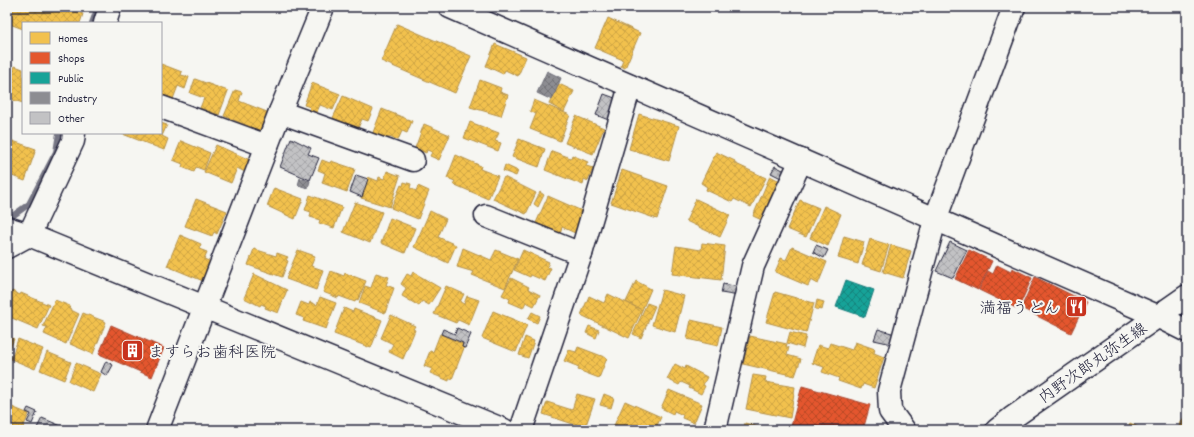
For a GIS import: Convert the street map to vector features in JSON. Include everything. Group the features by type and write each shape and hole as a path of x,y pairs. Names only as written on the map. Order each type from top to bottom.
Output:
{"street":[{"path":"105,22 110,7"},
{"path":"157,430 280,112 323,7"},
{"path":"450,7 1157,316 1187,331"},
{"path":"904,430 890,411 888,391 935,220 1014,7"},
{"path":"521,430 581,254 630,86"},
{"path":"162,106 267,146"},
{"path":"280,112 413,160"},
{"path":"74,134 73,141 16,235 205,308 504,430"},
{"path":"715,430 753,266 801,160"},
{"path":"486,216 581,254"},
{"name":"内野次郎丸弥生線","path":"997,430 1187,296"}],"building: Homes":[{"path":"7,7 64,7 83,14 80,22 22,22 22,29 7,23"},
{"path":"608,18 640,33 625,68 621,66 623,60 595,48"},
{"path":"397,24 471,56 455,93 381,61"},
{"path":"495,44 526,57 518,76 505,70 503,74 486,66"},
{"path":"162,64 182,72 181,75 189,77 185,89 178,86 173,99 162,94"},
{"path":"15,66 22,69 22,103 7,98 7,89"},
{"path":"195,79 228,91 219,115 200,108 204,98 190,93"},
{"path":"480,80 501,88 500,92 508,95 501,116 470,107"},
{"path":"312,83 340,94 333,110 320,105 316,114 309,111 310,107 304,105"},
{"path":"559,84 574,91 564,112 549,104"},
{"path":"235,90 242,92 239,101 267,112 260,131 224,116"},
{"path":"343,96 373,109 368,121 362,119 358,128 333,118"},
{"path":"534,100 570,115 560,141 530,129 536,114 530,111"},
{"path":"382,109 412,121 407,133 402,131 398,140 389,137 387,141 372,135"},
{"path":"639,114 679,126 669,161 629,149"},
{"path":"576,116 604,128 593,154 565,143"},
{"path":"470,122 499,133 495,141 501,143 498,151 464,138"},
{"path":"162,123 167,125 162,136 168,139 164,150 123,134 162,134"},
{"path":"424,124 450,135 439,160 430,156 432,152 427,150 426,153 415,148"},
{"path":"7,139 36,149 25,181 7,174"},
{"path":"519,139 545,149 539,167 512,157"},
{"path":"181,141 210,153 204,170 196,167 194,172 182,167 183,164 173,160"},
{"path":"216,145 250,160 245,172 237,168 231,183 204,172"},
{"path":"552,151 571,158 572,155 588,162 586,166 593,168 588,181 584,179 583,185 545,170"},
{"path":"716,152 735,161 734,163 766,178 751,207 734,199 732,202 706,190 707,187 701,183"},
{"path":"456,155 481,166 480,169 498,176 488,199 453,184 455,181 447,178"},
{"path":"322,160 330,163 331,161 355,169 347,192 322,183 325,173 318,170"},
{"path":"505,165 518,171 516,176 503,171"},
{"path":"622,170 668,186 657,219 611,203"},
{"path":"387,171 400,176 390,207 361,198 368,177 378,181 379,177 384,179"},
{"path":"770,176 786,184 768,223 753,216"},
{"path":"504,177 536,193 526,214 493,199"},
{"path":"404,182 411,184 410,188 416,191 418,186 429,191 418,219 391,208 401,185 403,186"},
{"path":"274,188 303,199 295,219 267,206"},
{"path":"540,192 544,195 538,207 534,204"},
{"path":"310,195 342,207 334,228 319,223 320,220 310,217 311,212 305,210"},
{"path":"548,196 582,211 575,233 562,227 560,233 536,223"},
{"path":"196,199 227,211 217,234 214,232 212,236 185,226"},
{"path":"696,199 730,215 720,237 686,221"},
{"path":"800,200 819,208 806,237 787,229"},
{"path":"355,202 382,212 370,243 343,232"},
{"path":"824,206 841,214 828,246 810,238"},
{"path":"430,211 446,219 438,237 456,245 448,263 414,247"},
{"path":"390,218 415,228 405,253 381,243"},
{"path":"180,235 201,244 199,249 207,252 204,259 216,264 208,283 167,266"},
{"path":"844,236 864,242 858,264 838,258"},
{"path":"870,239 889,245 881,271 862,265"},
{"path":"702,243 725,246 721,280 672,274 676,246 701,250"},
{"path":"891,245 911,251 903,278 883,272"},
{"path":"792,247 827,262 818,284 811,280 808,286 775,272 781,258 786,260"},
{"path":"463,248 491,260 496,250 518,259 505,288 472,275 474,272 457,267"},
{"path":"254,249 276,256 277,253 288,257 282,277 248,265"},
{"path":"298,250 315,256 311,266 323,270 316,290 286,279"},
{"path":"523,250 549,262 547,267 551,268 545,281 531,275 530,277 514,270"},
{"path":"331,271 344,276 345,273 366,281 358,300 356,299 355,302 339,296 338,298 323,292"},
{"path":"413,272 440,288 429,305 422,301 419,306 402,296 406,288 401,284 407,274 411,276"},
{"path":"376,273 389,277 386,285 394,288 385,313 359,303 365,286 371,288"},
{"path":"254,274 287,290 278,313 265,308 266,306 261,304 260,306 244,298"},
{"path":"511,278 529,287 528,289 540,295 534,306 526,302 523,308 509,302 510,299 502,295"},
{"path":"636,281 651,289 642,310 626,302"},
{"path":"446,286 464,294 460,302 464,304 467,296 479,300 469,325 458,320 456,323 434,314"},
{"path":"662,290 684,296 675,332 652,325"},
{"path":"12,291 20,295 21,293 49,305 38,329 7,316 10,308 7,307 7,304"},
{"path":"775,292 814,303 806,333 766,322"},
{"path":"608,294 642,310 629,338 581,315 589,296 604,303"},
{"path":"320,297 336,303 326,329 303,321 304,318 296,315 301,302 309,305 310,302 317,305"},
{"path":"55,300 70,306 69,309 79,314 66,344 44,334 47,327 43,326"},
{"path":"817,300 824,302 822,310 815,309"},
{"path":"647,303 655,306 641,338 633,334"},
{"path":"344,308 353,312 354,309 382,320 371,348 334,334"},
{"path":"493,311 527,325 516,352 482,338"},
{"path":"532,312 540,316 537,323 528,319"},
{"path":"83,313 106,322 93,354 70,344"},
{"path":"391,315 415,326 413,329 415,330 403,359 389,352 393,344 381,338"},
{"path":"691,320 722,327 718,346 687,339"},
{"path":"589,326 599,330 596,338 586,333"},
{"path":"790,332 806,336 803,348 787,343"},
{"path":"440,334 463,344 462,347 464,348 452,379 449,379 449,381 430,373 432,369 424,366 430,351 433,352"},
{"path":"7,336 14,339 7,355"},
{"path":"750,336 787,344 786,347 789,347 787,355 801,359 795,376 743,364"},
{"path":"525,337 534,341 528,358 519,355"},
{"path":"18,339 43,349 35,369 11,359"},
{"path":"855,342 875,349 874,353 884,357 874,388 863,384 861,389 838,381 839,378 822,372 824,367 812,363 818,345 828,348 830,343 852,350"},
{"path":"578,347 607,358 599,378 578,370 579,367 564,361 569,350 576,352"},
{"path":"47,352 71,362 64,380 40,370"},
{"path":"76,363 101,374 93,392 69,381"},
{"path":"675,364 685,369 686,366 707,377 701,394 689,388 690,386 681,382 679,385 667,379"},
{"path":"753,375 766,377 765,382 795,387 790,418 746,409"},
{"path":"669,390 702,404 694,423 682,418 683,415 674,411 673,414 661,408"},
{"path":"577,394 595,399 585,428 543,414 547,402 572,410"},
{"path":"604,394 614,398 611,408 600,405"},
{"path":"625,401 661,417 655,430 612,430"},
{"path":"7,405 29,414 22,430 7,430"},
{"path":"1187,412 1187,430 1185,430 1179,426"},
{"path":"745,423 759,427 758,430 744,430"},
{"path":"1130,423 1144,430 1127,430"}],"building: Shops":[{"path":"969,250 992,261 978,290 955,279"},
{"path":"997,265 1011,272 1012,268 1032,278 1018,309 979,290 988,271 993,274"},
{"path":"1035,277 1086,302 1071,333 1021,308"},
{"name":"ますらお歯科医院","path":"111,325 164,348 152,377 99,354"},
{"path":"802,386 870,405 863,430 790,430"}],"building: Public":[{"path":"846,280 874,290 865,317 836,307"}],"building: Industry":[{"path":"547,71 561,78 552,100 537,93"},
{"path":"300,178 310,181 308,188 298,185"}],"building: Other":[{"path":"604,94 615,98 611,121 596,115"},
{"path":"291,138 311,148 308,154 319,158 310,180 280,167"},
{"path":"775,166 787,172 783,179 771,173"},
{"path":"356,175 368,179 362,197 350,192"},
{"path":"950,242 967,250 953,278 936,271"},
{"path":"816,245 828,250 824,258 813,252"},
{"path":"723,284 740,287 739,296 721,293"},
{"path":"457,328 471,334 465,348 462,347 463,343 441,334 443,329 455,334"},
{"path":"878,329 895,334 892,344 874,340"},
{"path":"106,361 113,365 107,376 101,372"},
{"path":"28,408 37,412 32,424 27,422 31,414 26,412"},
{"path":"42,418 71,430 36,430"}],"waterway":[{"path":"92,22 98,7"},
{"path":"7,220 29,204 56,152 59,134"}],"place":[{"name":"満福うどん","path":"1076,307"},
{"name":"ますらお歯科医院","path":"132,351"}]}
